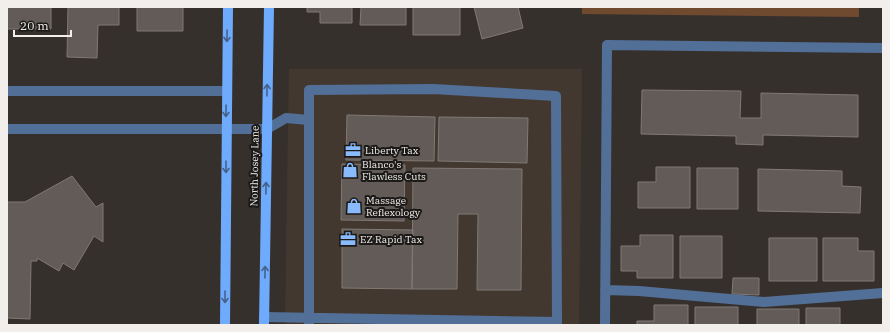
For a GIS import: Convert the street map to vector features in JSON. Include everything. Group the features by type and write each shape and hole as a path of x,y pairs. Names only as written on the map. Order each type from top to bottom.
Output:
{"main road":[{"path":"225,325 226,91 228,7"},
{"name":"North Josey Lane","path":"264,321 269,7"}],"lane":[{"path":"605,325 606,45 883,48"},
{"path":"264,321 309,322 556,324 556,96 433,90 309,90 309,322"},
{"path":"7,91 226,91"},
{"path":"7,129 267,129 286,118 309,120"},
{"path":"605,290 639,291 764,302 883,293"}],"shaded area":[{"path":"582,7 859,7 859,17 582,14"},
{"path":"289,69 582,69 579,325 285,325"}],"building":[{"path":"7,7 51,7 51,29 7,29"},
{"path":"68,7 119,7 119,25 98,25 97,58 67,57"},
{"path":"137,7 183,7 183,31 137,31"},
{"path":"307,7 352,7 352,23 320,23 320,12 307,12"},
{"path":"361,7 406,7 406,25 360,25"},
{"path":"413,7 460,7 460,35 413,35"},
{"path":"474,7 518,7 523,28 482,39"},
{"path":"642,90 741,91 740,118 761,118 761,93 858,95 858,137 763,135 763,145 736,144 736,136 641,134"},
{"path":"347,115 435,117 434,161 346,160"},
{"path":"439,117 528,118 527,163 438,161"},
{"path":"342,164 405,165 404,221 341,220"},
{"path":"656,167 690,167 690,208 638,208 638,182 656,182"},
{"path":"413,168 522,169 521,290 477,290 478,214 458,214 457,289 412,289"},
{"path":"697,168 738,168 738,209 697,209"},
{"path":"758,169 842,171 842,186 861,187 860,213 758,211"},
{"path":"72,176 96,207 103,203 103,242 94,236 74,270 63,263 59,271 37,258 37,261 31,261 30,319 7,318 7,202 25,202"},
{"path":"342,229 413,230 412,289 342,288"},
{"path":"640,235 673,235 673,278 637,278 637,271 621,271 621,246 640,246"},
{"path":"680,236 722,236 722,278 680,278"},
{"path":"769,238 817,238 817,281 769,281"},
{"path":"823,238 858,238 858,251 874,251 874,281 823,281"},
{"path":"733,278 759,278 759,295 732,294"},
{"path":"654,305 688,305 688,325 637,325 637,321 654,321"},
{"path":"695,307 738,307 738,325 695,325"},
{"path":"806,308 840,308 840,325 806,325"},
{"path":"757,309 799,309 799,325 757,325"}],"place":[{"name":"Liberty Tax","path":"353,150"},
{"name":"Blanco's Flawless Cuts","path":"350,170"},
{"name":"Massage Reflexology","path":"354,206"},
{"name":"EZ Rapid Tax","path":"348,239"}]}
